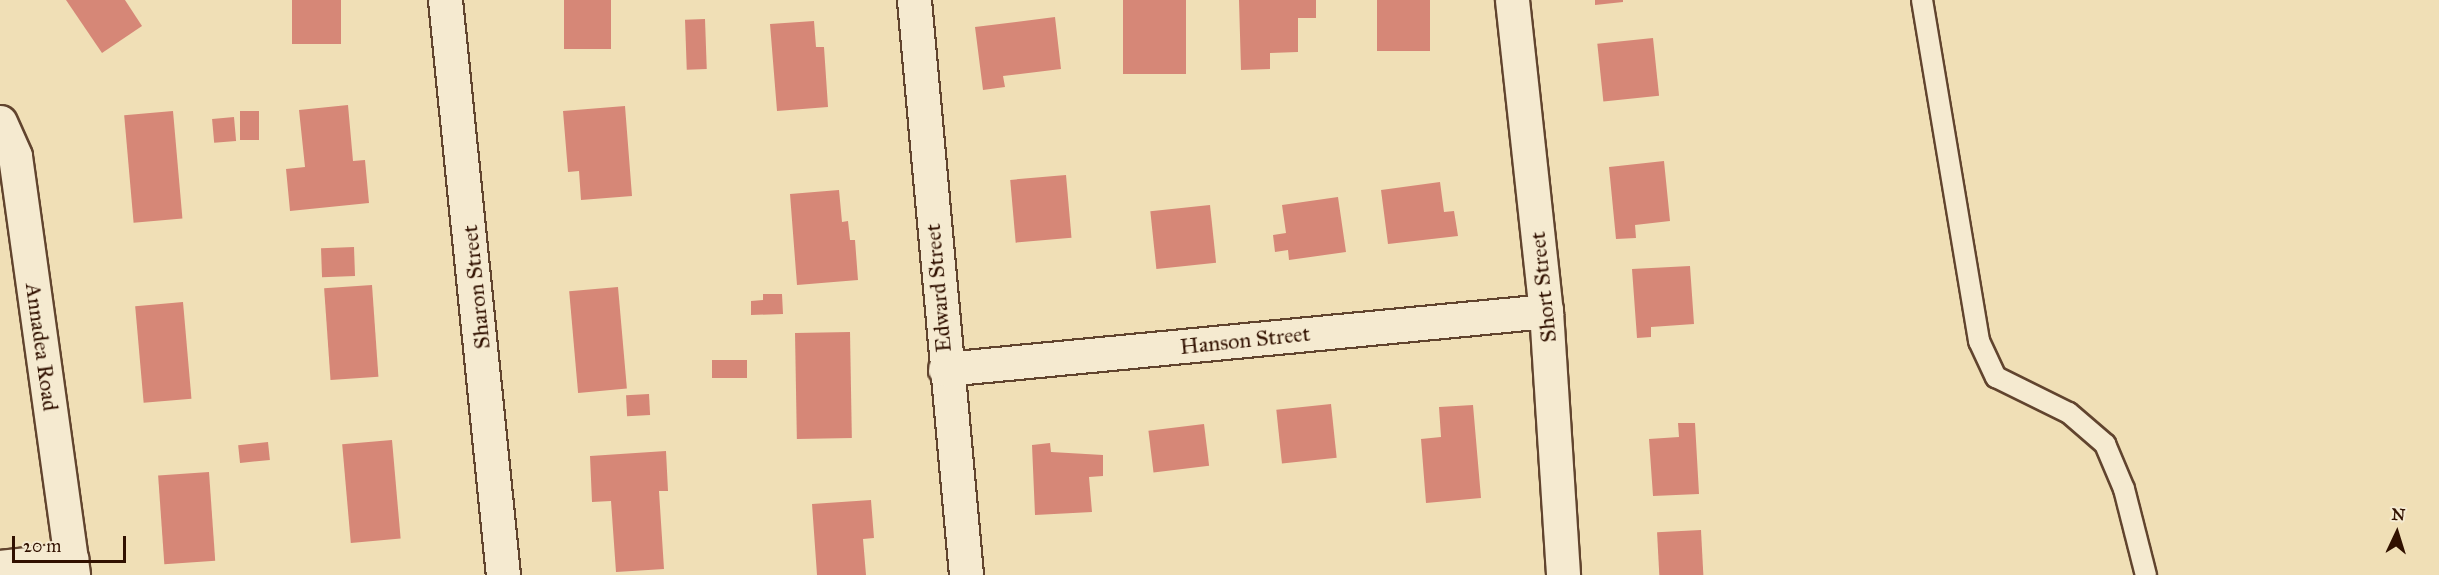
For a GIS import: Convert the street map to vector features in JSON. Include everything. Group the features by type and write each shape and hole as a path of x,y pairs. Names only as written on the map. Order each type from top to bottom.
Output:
{"street":[{"name":"Sharon Street","path":"445,0 503,575"},
{"name":"Edward Street","path":"914,0 945,369 966,575"},
{"name":"Short Street","path":"1512,0 1546,311 1563,575"},
{"name":"Annadea Road","path":"0,122 15,156 73,567"},
{"name":"Hanson Street","path":"945,369 1546,311"},
{"path":"0,567 73,567"}],"lane":[{"path":"1922,0 1979,341 1996,378 2069,413 2105,444 2124,489 2146,575"}],"building":[{"path":"66,0 125,0 142,26 102,53"},
{"path":"292,0 341,0 341,44 292,44"},
{"path":"564,0 611,0 611,49 564,49"},
{"path":"1123,0 1186,0 1186,74 1123,74"},
{"path":"1239,0 1316,0 1316,18 1298,18 1298,52 1270,53 1270,69 1241,70"},
{"path":"1377,0 1430,0 1430,51 1377,51"},
{"path":"1595,0 1623,0 1623,2 1595,5"},
{"path":"1055,17 1061,69 1003,76 1005,87 983,90 975,27"},
{"path":"705,19 707,69 687,70 685,20"},
{"path":"814,21 816,47 824,47 828,107 777,111 770,24"},
{"path":"1653,38 1659,96 1603,102 1597,44"},
{"path":"348,105 353,161 365,160 369,203 290,211 286,169 305,167 299,110"},
{"path":"625,106 632,196 581,200 579,171 568,172 563,111"},
{"path":"173,111 182,219 134,223 124,115"},
{"path":"240,111 259,111 259,140 240,140"},
{"path":"234,117 236,141 214,143 212,119"},
{"path":"1664,161 1670,221 1635,225 1636,238 1616,239 1609,167"},
{"path":"1066,175 1071,238 1016,243 1010,180"},
{"path":"1440,182 1444,212 1454,211 1458,236 1388,244 1381,190"},
{"path":"839,190 842,222 848,221 850,240 855,240 858,280 797,285 790,194"},
{"path":"1338,197 1346,252 1289,260 1288,250 1275,252 1273,235 1286,233 1282,205"},
{"path":"1210,205 1216,263 1156,269 1150,211"},
{"path":"354,247 355,276 322,277 321,248"},
{"path":"1690,266 1694,324 1651,327 1651,337 1637,338 1632,269"},
{"path":"372,285 378,377 331,380 324,288"},
{"path":"618,287 627,389 578,393 569,291"},
{"path":"763,294 782,294 783,314 751,315 751,301 763,300"},
{"path":"183,302 191,399 144,403 135,306"},
{"path":"850,332 852,438 797,439 795,333"},
{"path":"712,360 747,360 747,378 712,378"},
{"path":"649,394 650,415 627,416 626,395"},
{"path":"1331,404 1337,458 1282,463 1276,410"},
{"path":"1473,405 1481,498 1426,503 1421,439 1441,437 1439,407"},
{"path":"1678,423 1695,423 1699,494 1653,496 1649,439 1679,437"},
{"path":"1204,424 1209,466 1154,473 1148,431"},
{"path":"392,440 401,539 351,543 342,444"},
{"path":"268,442 270,460 240,463 238,445"},
{"path":"1050,443 1051,452 1103,455 1103,476 1089,477 1092,512 1035,515 1032,445"},
{"path":"666,451 668,491 659,491 664,569 616,572 611,501 592,502 590,456"},
{"path":"209,472 215,561 164,564 158,476"},
{"path":"871,500 874,538 863,539 866,575 817,575 812,504"},
{"path":"1701,530 1703,575 1659,575 1657,532"}]}
